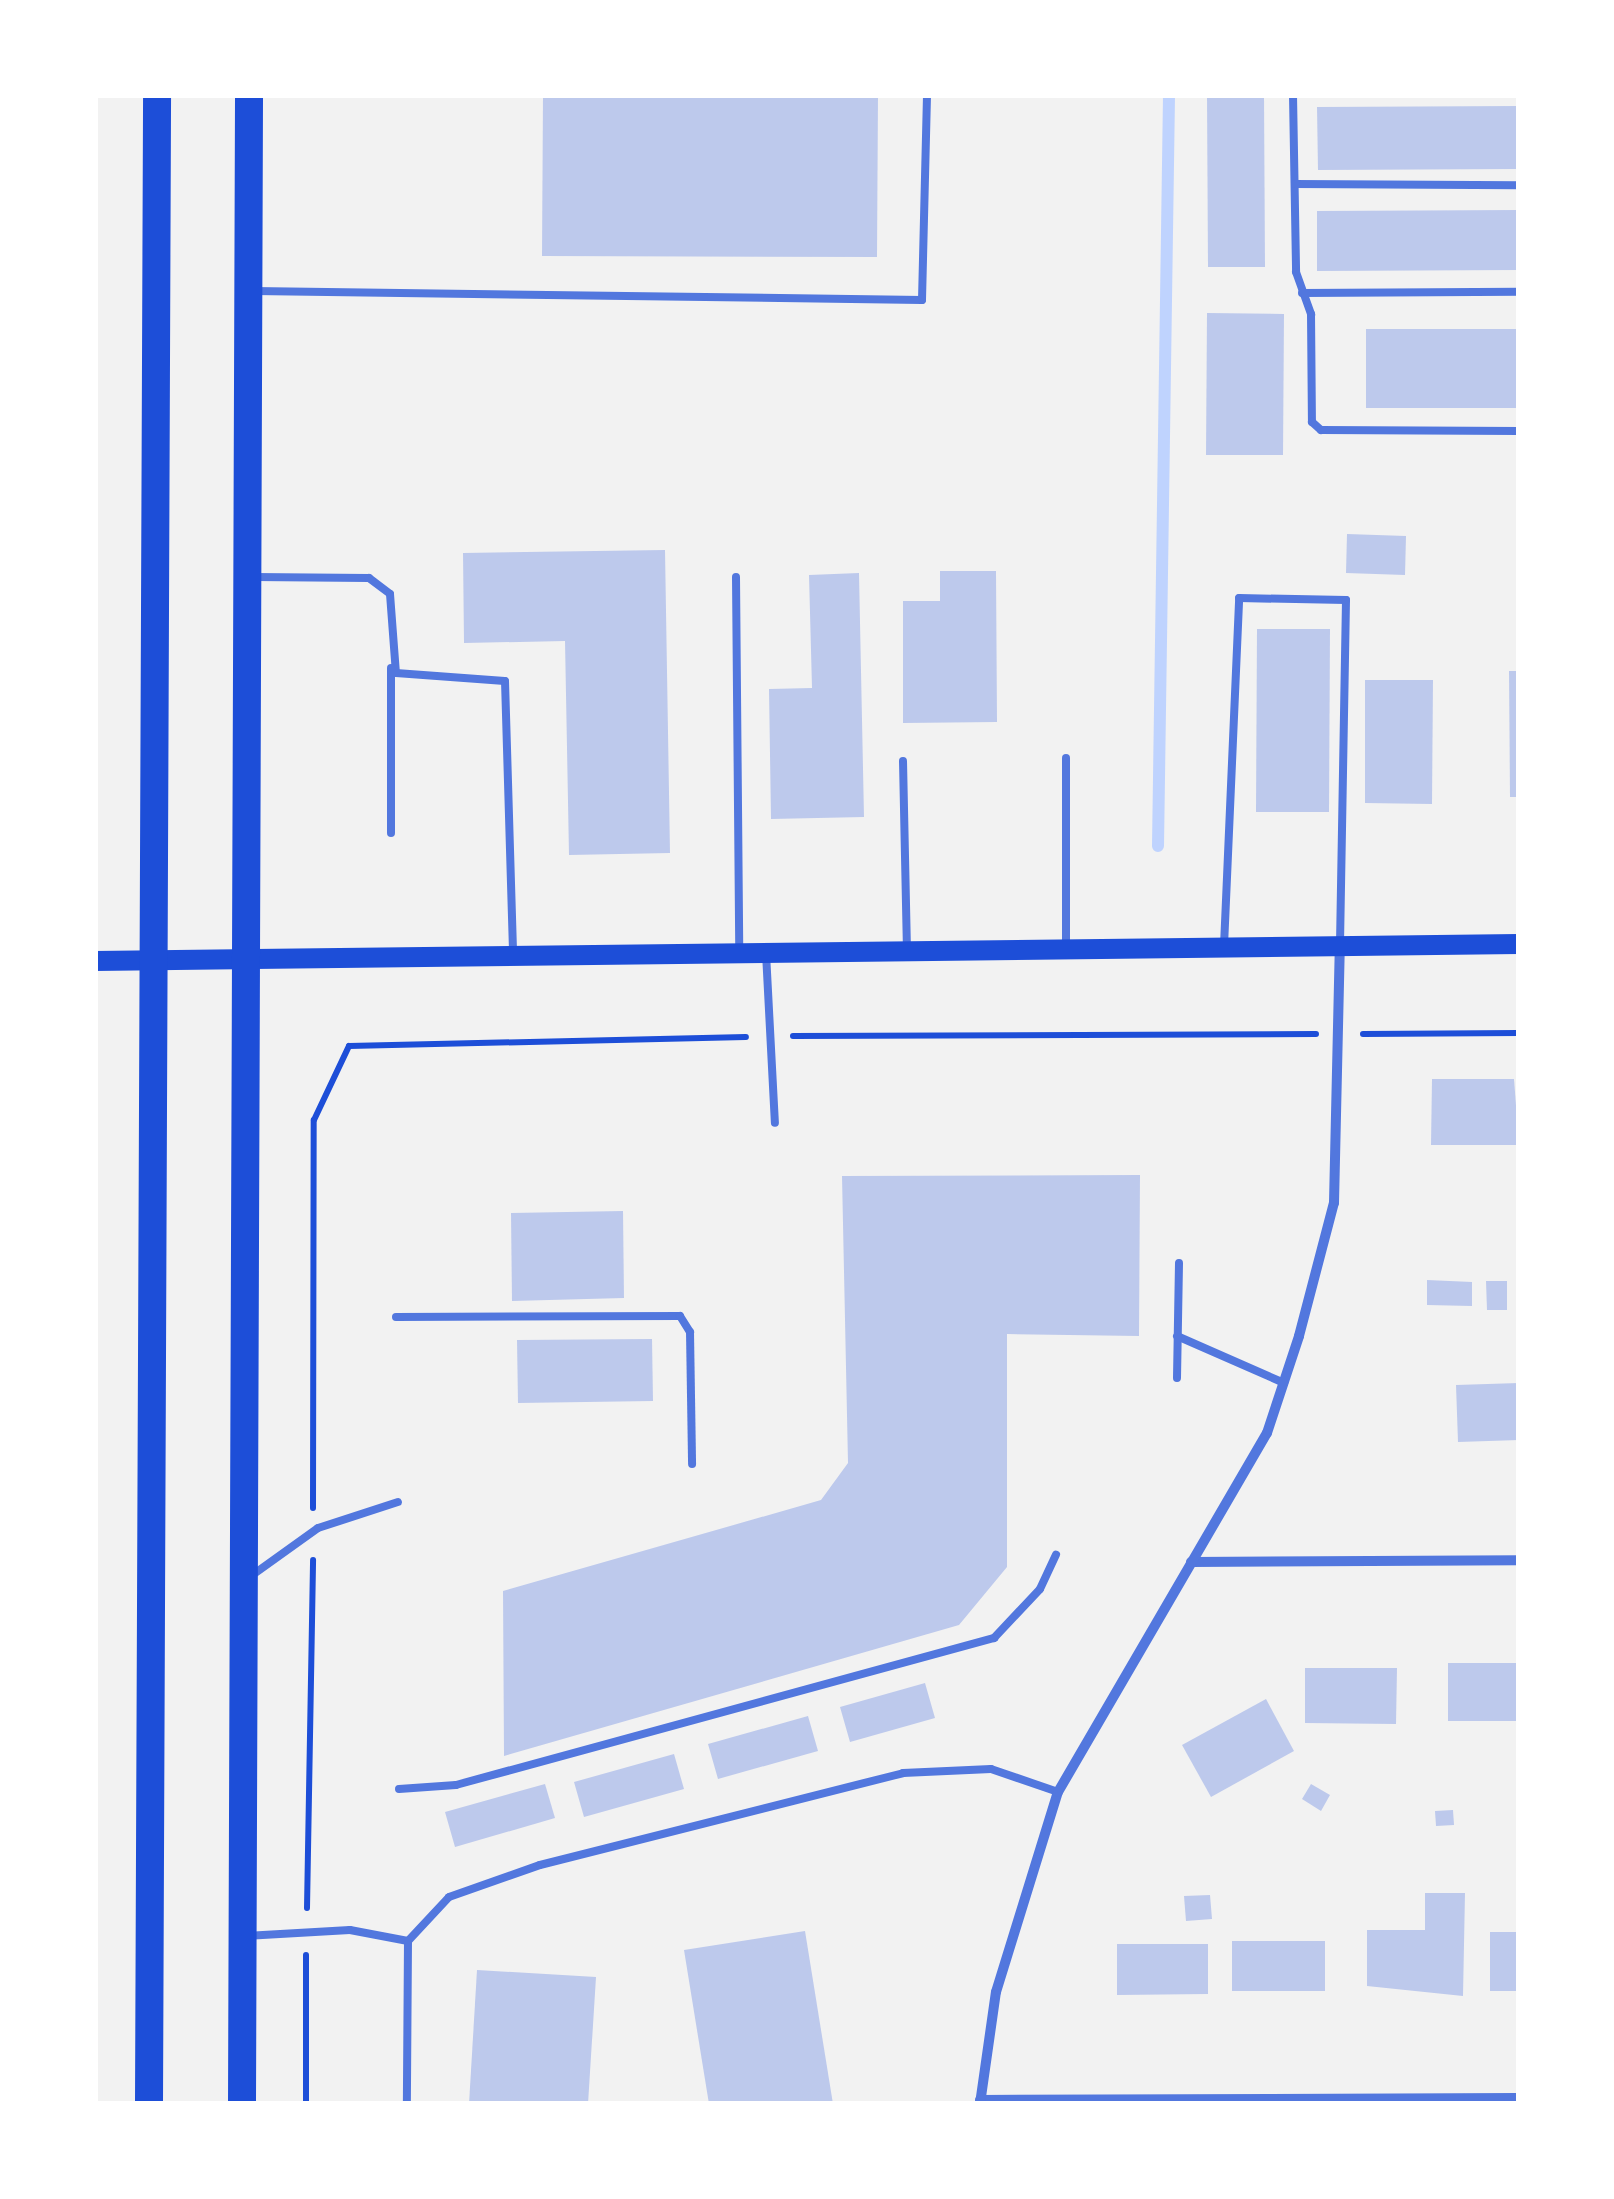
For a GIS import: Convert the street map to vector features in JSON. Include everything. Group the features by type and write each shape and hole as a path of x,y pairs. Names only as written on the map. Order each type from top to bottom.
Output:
{"highway":[{"path":"149,2104 156,95"},
{"path":"242,2104 250,95"}],"main road":[{"path":"95,961 1519,944"}],"street":[{"path":"1340,944 1334,1203 1284,1383 1267,1432 1058,1792 996,1992 980,2102 1519,2098"},
{"path":"1191,1562 1519,1560"}],"lane":[{"path":"248,291 922,300 928,95"},
{"path":"1294,95 1302,294 1311,314 1312,422 1321,430 1519,430"},
{"path":"1295,184 1519,185"},
{"path":"1302,294 1519,292"},
{"path":"247,577 349,576 382,584 391,668 391,833"},
{"path":"736,577 739,953"},
{"path":"1224,946 1239,598 1346,600 1340,944"},
{"path":"391,668 497,676 510,690 513,956"},
{"path":"1066,758 1066,948"},
{"path":"903,761 906,950"},
{"path":"766,953 775,1123"},
{"path":"1178,1378 1179,1262"},
{"path":"396,1317 680,1316 690,1332 692,1464"},
{"path":"1178,1336 1284,1383"},
{"path":"243,1582 318,1528 398,1502"},
{"path":"399,1789 456,1785 994,1638 1040,1589 1056,1554"},
{"path":"407,2104 408,1941 449,1897 540,1865 903,1773 992,1769 1058,1792"},
{"path":"243,1936 350,1930 408,1941"}],"building":[{"path":"543,95 878,95 877,257 542,256"},
{"path":"1207,95 1264,95 1265,267 1208,267"},
{"path":"1519,106 1519,169 1318,170 1317,107"},
{"path":"1519,210 1519,270 1317,271 1317,211"},
{"path":"1207,313 1284,314 1283,455 1206,455"},
{"path":"1366,329 1519,329 1519,408 1366,408"},
{"path":"1347,534 1406,536 1405,575 1346,573"},
{"path":"665,550 670,853 569,855 565,641 464,643 463,553"},
{"path":"940,571 996,571 997,722 903,723 903,601 940,601"},
{"path":"859,573 864,817 771,819 769,689 812,688 809,575"},
{"path":"1257,629 1330,629 1329,812 1256,812"},
{"path":"1509,671 1519,671 1519,797 1510,797"},
{"path":"1365,680 1433,680 1432,804 1365,803"},
{"path":"1432,1079 1514,1079 1519,1145 1431,1145"},
{"path":"1140,1175 1139,1336 1007,1334 1007,1567 959,1625 504,1756 503,1591 821,1500 848,1463 842,1176"},
{"path":"623,1211 624,1298 512,1301 511,1213"},
{"path":"1427,1280 1472,1282 1472,1306 1427,1305"},
{"path":"1486,1281 1507,1281 1507,1310 1487,1310"},
{"path":"652,1339 653,1401 518,1403 517,1340"},
{"path":"1519,1383 1519,1440 1458,1442 1456,1385"},
{"path":"1448,1663 1519,1663 1519,1721 1448,1721"},
{"path":"1305,1668 1397,1668 1396,1724 1305,1723"},
{"path":"925,1683 935,1718 850,1742 840,1707"},
{"path":"1266,1699 1294,1751 1211,1797 1182,1745"},
{"path":"808,1716 818,1751 718,1779 708,1744"},
{"path":"674,1754 684,1789 584,1817 574,1782"},
{"path":"545,1784 555,1818 455,1847 445,1812"},
{"path":"1311,1784 1330,1795 1321,1811 1302,1799"},
{"path":"1453,1810 1454,1825 1436,1826 1435,1811"},
{"path":"1425,1893 1465,1893 1463,1996 1367,1986 1367,1930 1425,1930"},
{"path":"1210,1895 1212,1919 1186,1921 1184,1896"},
{"path":"805,1931 833,2104 709,2104 684,1950"},
{"path":"1490,1932 1519,1932 1519,1991 1490,1991"},
{"path":"1232,1941 1325,1941 1325,1991 1232,1991"},
{"path":"1117,1944 1208,1944 1208,1994 1117,1995"},
{"path":"477,1970 596,1977 588,2104 469,2104"}],"waterway":[{"path":"1158,846 1169,95"}]}
